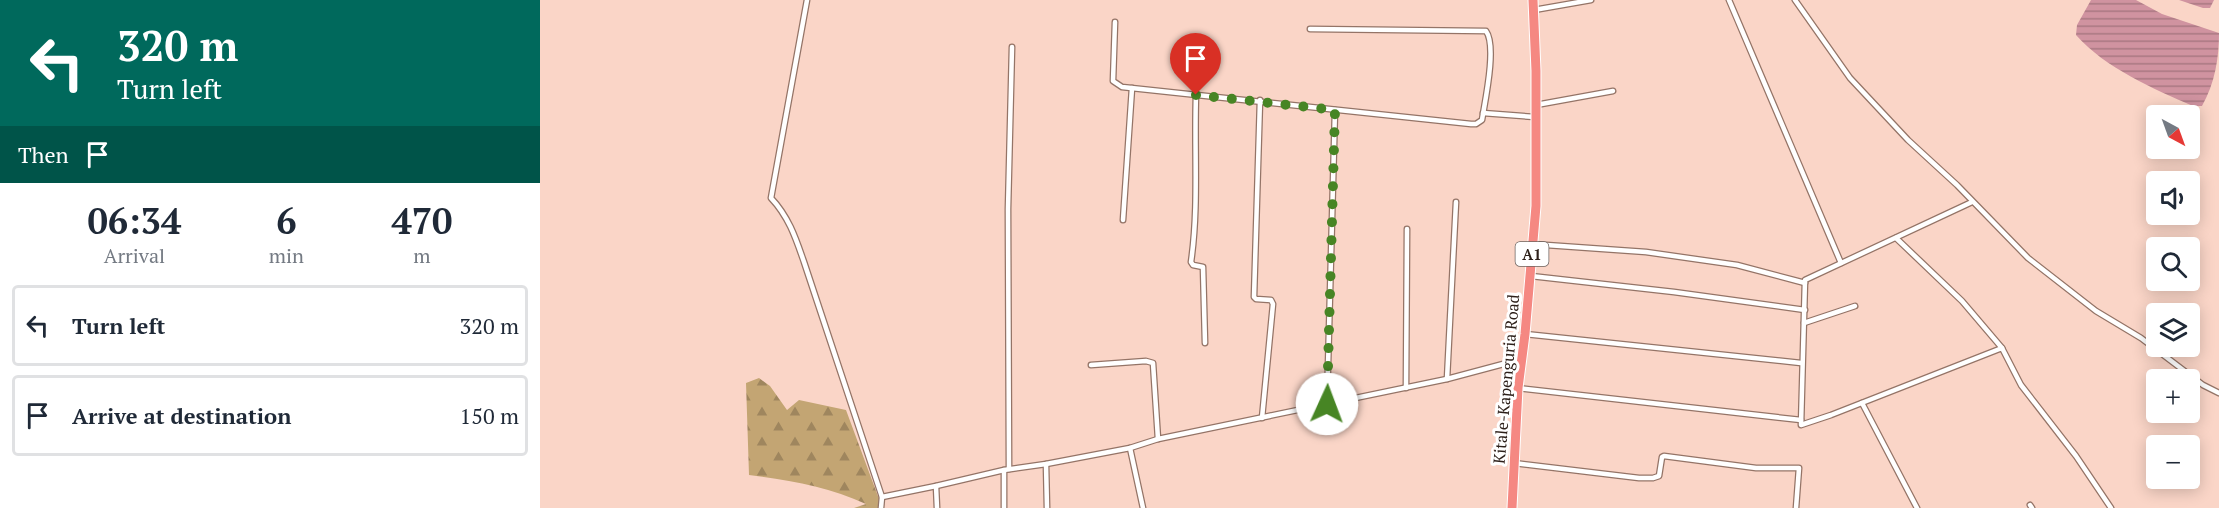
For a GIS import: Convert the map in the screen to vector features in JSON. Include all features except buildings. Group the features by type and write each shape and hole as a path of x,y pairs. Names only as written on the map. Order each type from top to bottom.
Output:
{"highway":[{"name":"Kitale-Kapenguria Road","path":"1512,508 1518,388 1536,206 1533,0"}],"street":[{"path":"807,0 771,198 781,209 792,228 882,496 882,508"},
{"path":"1534,10 1591,0"},
{"path":"1729,0 1842,263"},
{"path":"1795,0 1850,78 1908,140 1957,185 2045,273 2096,312 2141,338 2203,385 2219,393"},
{"path":"1114,22 1113,81 1118,86 1471,124 1482,120 1489,62 1489,36 1486,31 1310,29"},
{"path":"1004,508 1011,47"},
{"path":"1123,220 1132,88"},
{"path":"1536,105 1613,91"},
{"path":"1196,95 1194,154 1196,200 1191,262 1203,268 1205,343"},
{"path":"1260,100 1254,297 1256,300 1271,300 1273,304 1262,418"},
{"path":"1327,404 1335,110"},
{"path":"1483,112 1535,117"},
{"path":"1447,379 1456,202"},
{"path":"1972,202 1805,280 1801,425 2002,348"},
{"path":"1406,388 1407,229"},
{"path":"1896,238 1962,301 2002,348 2021,385 2076,456 2111,508"},
{"path":"1532,244 1646,252 1737,265 1804,283"},
{"path":"1530,276 1805,310"},
{"path":"1804,323 1855,306"},
{"path":"1525,334 1802,363"},
{"path":"882,496 1006,470 1130,448 1158,439 1447,379 1522,359"},
{"path":"1091,365 1146,361 1153,363 1158,439"},
{"path":"1518,388 1801,420"},
{"path":"1862,403 1917,508"},
{"path":"1130,448 1143,508"},
{"path":"1514,463 1639,478 1659,476 1664,456 1756,468 1799,468 1796,508"},
{"path":"1046,464 1047,508"},
{"path":"936,486 937,508"}],"green space":[{"path":"759,378 770,386 787,410 799,400 846,410 879,499 878,508 854,508 866,504 809,485 749,475 746,383"}],"shaded area":[{"path":"2091,0 2136,0 2162,14 2219,33 2215,70 2202,106 2191,105 2146,85 2101,58 2076,35 2077,25"},
{"path":"2179,0 2214,0 2210,8 2203,8"}],"route":[{"path":"1196,95 1260,100 1335,110 1327,404"}]}
